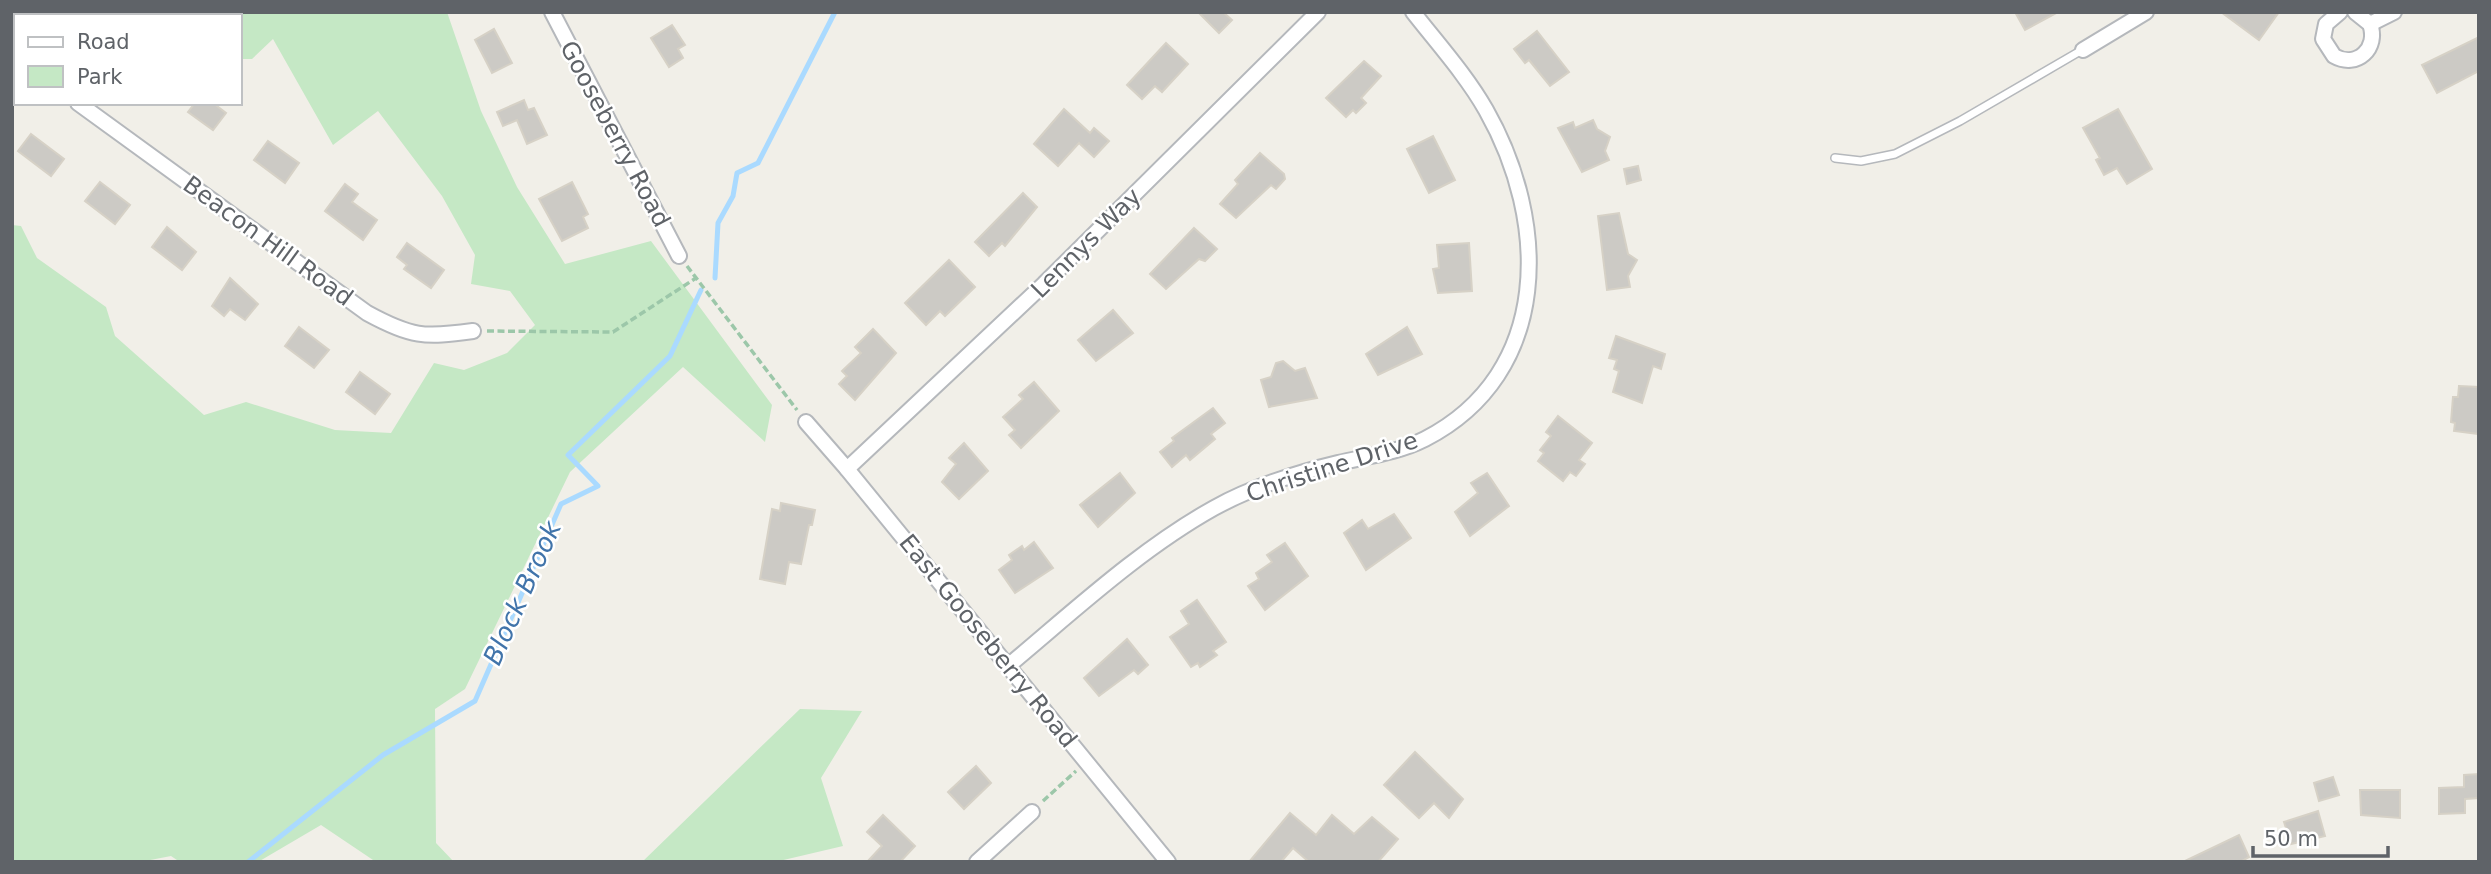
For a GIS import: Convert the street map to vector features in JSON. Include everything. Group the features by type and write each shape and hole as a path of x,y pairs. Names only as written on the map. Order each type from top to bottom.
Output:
{"street":[{"name":"Gooseberry Road","path":"552,12 680,256"},
{"name":"Lennys Way","path":"848,469 1027,301 1318,12"},
{"name":"Christine Drive","path":"1008,666 1133,563 1214,508 1270,484 1336,464 1384,454 1425,438 1465,412 1496,377 1518,335 1525,312 1530,260 1522,208 1508,158 1485,110 1413,12"},
{"path":"2083,50 2146,12"},
{"path":"2340,12 2328,20 2323,36 2328,51 2337,58 2354,60 2364,54 2372,40 2370,24 2355,12"},
{"path":"2370,24 2394,12"},
{"name":"Beacon Hill Road","path":"81,105 367,313 403,333 441,336 474,331"},
{"name":"East Gooseberry Road","path":"806,422 848,469 1168,862"},
{"path":"977,862 1032,813"}],"lane":[{"path":"1835,158 1861,161 1895,154 1960,121 2083,50"}],"path":[{"path":"680,256 806,422"},
{"path":"474,331 613,332 696,278"},
{"path":"1032,813 1086,761"}],"green space":[{"path":"447,12 481,111 517,187 565,264 651,241 772,405 765,442 683,367 570,472 465,689 435,709 436,843 454,862 376,862 321,825 258,862 180,862 171,856 140,862 12,862 12,225 21,226 37,258 106,307 115,336 204,415 246,402 335,430 391,433 434,363 464,370 507,353 535,325 510,291 471,284 475,255 442,196 378,111 333,145 273,39 252,59 242,59 242,14 200,14"},
{"path":"800,709 862,711 821,778 843,846 775,862 642,862"}],"building":[{"path":"1198,12 1223,12 1232,20 1219,33"},
{"path":"2015,12 2058,12 2025,30"},
{"path":"2221,12 2279,12 2259,40"},
{"path":"672,25 685,45 678,49 683,58 669,67 651,38"},
{"path":"494,29 512,63 492,73 475,40"},
{"path":"1537,31 1569,72 1550,86 1529,60 1525,63 1514,49"},
{"path":"2479,37 2479,71 2437,93 2422,65"},
{"path":"1166,43 1188,64 1162,92 1155,86 1142,99 1127,85"},
{"path":"1364,61 1381,76 1361,98 1366,103 1356,113 1353,110 1346,117 1326,98"},
{"path":"524,100 528,110 534,108 547,135 527,144 517,120 503,126 497,112"},
{"path":"193,105 216,105 226,113 213,130 188,112"},
{"path":"1064,109 1090,133 1094,128 1109,141 1094,157 1079,143 1058,166 1034,144"},
{"path":"2118,109 2152,169 2127,184 2117,168 2104,175 2096,160 2100,158 2083,128"},
{"path":"1593,120 1597,129 1610,137 1605,151 1609,160 1582,172 1558,128 1573,122 1575,128"},
{"path":"31,134 64,159 51,176 18,151"},
{"path":"1433,136 1455,180 1429,193 1407,149"},
{"path":"268,141 299,163 285,183 254,160"},
{"path":"1260,153 1284,174 1285,179 1276,189 1271,185 1236,218 1220,204 1238,184 1235,180"},
{"path":"1638,166 1641,180 1627,184 1624,169"},
{"path":"100,182 130,205 115,224 85,201"},
{"path":"572,182 588,214 583,217 588,228 562,241 539,199"},
{"path":"345,184 358,194 352,202 377,220 363,240 325,211"},
{"path":"1023,193 1037,207 1005,246 1002,243 989,256 975,242"},
{"path":"1619,213 1628,254 1637,260 1628,276 1630,287 1607,290 1598,216"},
{"path":"167,227 196,252 182,270 152,247"},
{"path":"1194,228 1217,249 1205,261 1199,259 1166,289 1150,274"},
{"path":"407,243 444,270 431,288 404,269 407,265 397,257"},
{"path":"1469,243 1472,291 1438,293 1433,269 1439,268 1437,245"},
{"path":"949,260 975,287 945,316 940,311 926,325 905,303"},
{"path":"230,278 258,304 245,320 230,309 224,316 212,306"},
{"path":"1113,310 1133,333 1096,361 1078,340"},
{"path":"299,327 329,350 314,368 285,346"},
{"path":"1407,327 1422,354 1378,375 1366,354"},
{"path":"873,329 896,353 855,400 839,384 847,376 842,371 861,353 855,347"},
{"path":"1616,336 1665,354 1661,369 1653,366 1642,403 1613,392 1619,371 1614,369 1617,360 1609,358"},
{"path":"1283,361 1295,371 1305,368 1317,398 1269,407 1261,380 1271,377 1276,363"},
{"path":"360,372 390,394 375,414 346,392"},
{"path":"1034,382 1059,411 1021,448 1009,435 1015,430 1003,417 1023,399 1019,395"},
{"path":"2459,386 2479,387 2479,434 2454,431 2455,423 2451,422 2453,397 2458,397"},
{"path":"1213,408 1225,423 1211,434 1215,439 1190,460 1186,455 1172,467 1160,452 1174,441 1172,438"},
{"path":"1558,416 1592,443 1579,460 1585,464 1576,476 1570,472 1563,481 1538,461 1544,453 1540,450 1551,436 1546,432"},
{"path":"964,443 988,471 959,499 942,482 956,464 949,458"},
{"path":"1120,473 1135,493 1098,527 1080,505"},
{"path":"1487,473 1509,506 1470,536 1455,512 1478,493 1471,483"},
{"path":"781,503 815,510 801,564 789,562 785,584 760,579 772,509 780,511"},
{"path":"1394,514 1411,538 1366,570 1344,533 1362,520 1368,529"},
{"path":"1034,542 1053,568 1015,593 999,570 1012,560 1009,555 1022,546 1024,550"},
{"path":"1285,543 1308,576 1265,610 1248,586 1259,579 1256,573 1272,562 1267,555"},
{"path":"1197,600 1226,642 1213,651 1217,655 1200,667 1198,663 1191,667 1170,637 1189,624 1181,611"},
{"path":"1127,639 1148,665 1138,674 1134,670 1099,696 1084,678"},
{"path":"1415,752 1463,799 1449,818 1434,803 1419,818 1384,785"},
{"path":"976,766 991,783 964,809 948,792"},
{"path":"2479,774 2479,798 2465,799 2465,813 2439,814 2439,788 2464,787 2464,775"},
{"path":"2333,777 2339,795 2319,801 2314,783"},
{"path":"2360,790 2400,790 2400,818 2361,815"},
{"path":"2318,811 2325,836 2291,844 2284,822"},
{"path":"1290,813 1316,835 1332,815 1354,834 1372,817 1398,839 1378,862 1309,862 1293,848 1281,862 1249,862"},
{"path":"883,815 915,846 900,862 867,862 882,846 867,832"},
{"path":"2239,835 2249,857 2240,862 2183,862"}],"waterway":[{"name":"Block Brook","path":"715,278 718,223 733,196 737,173 758,163 835,12"},
{"name":"Block Brook","path":"248,862 383,755 475,701 561,504 598,486 568,455 670,356 701,290"}]}
